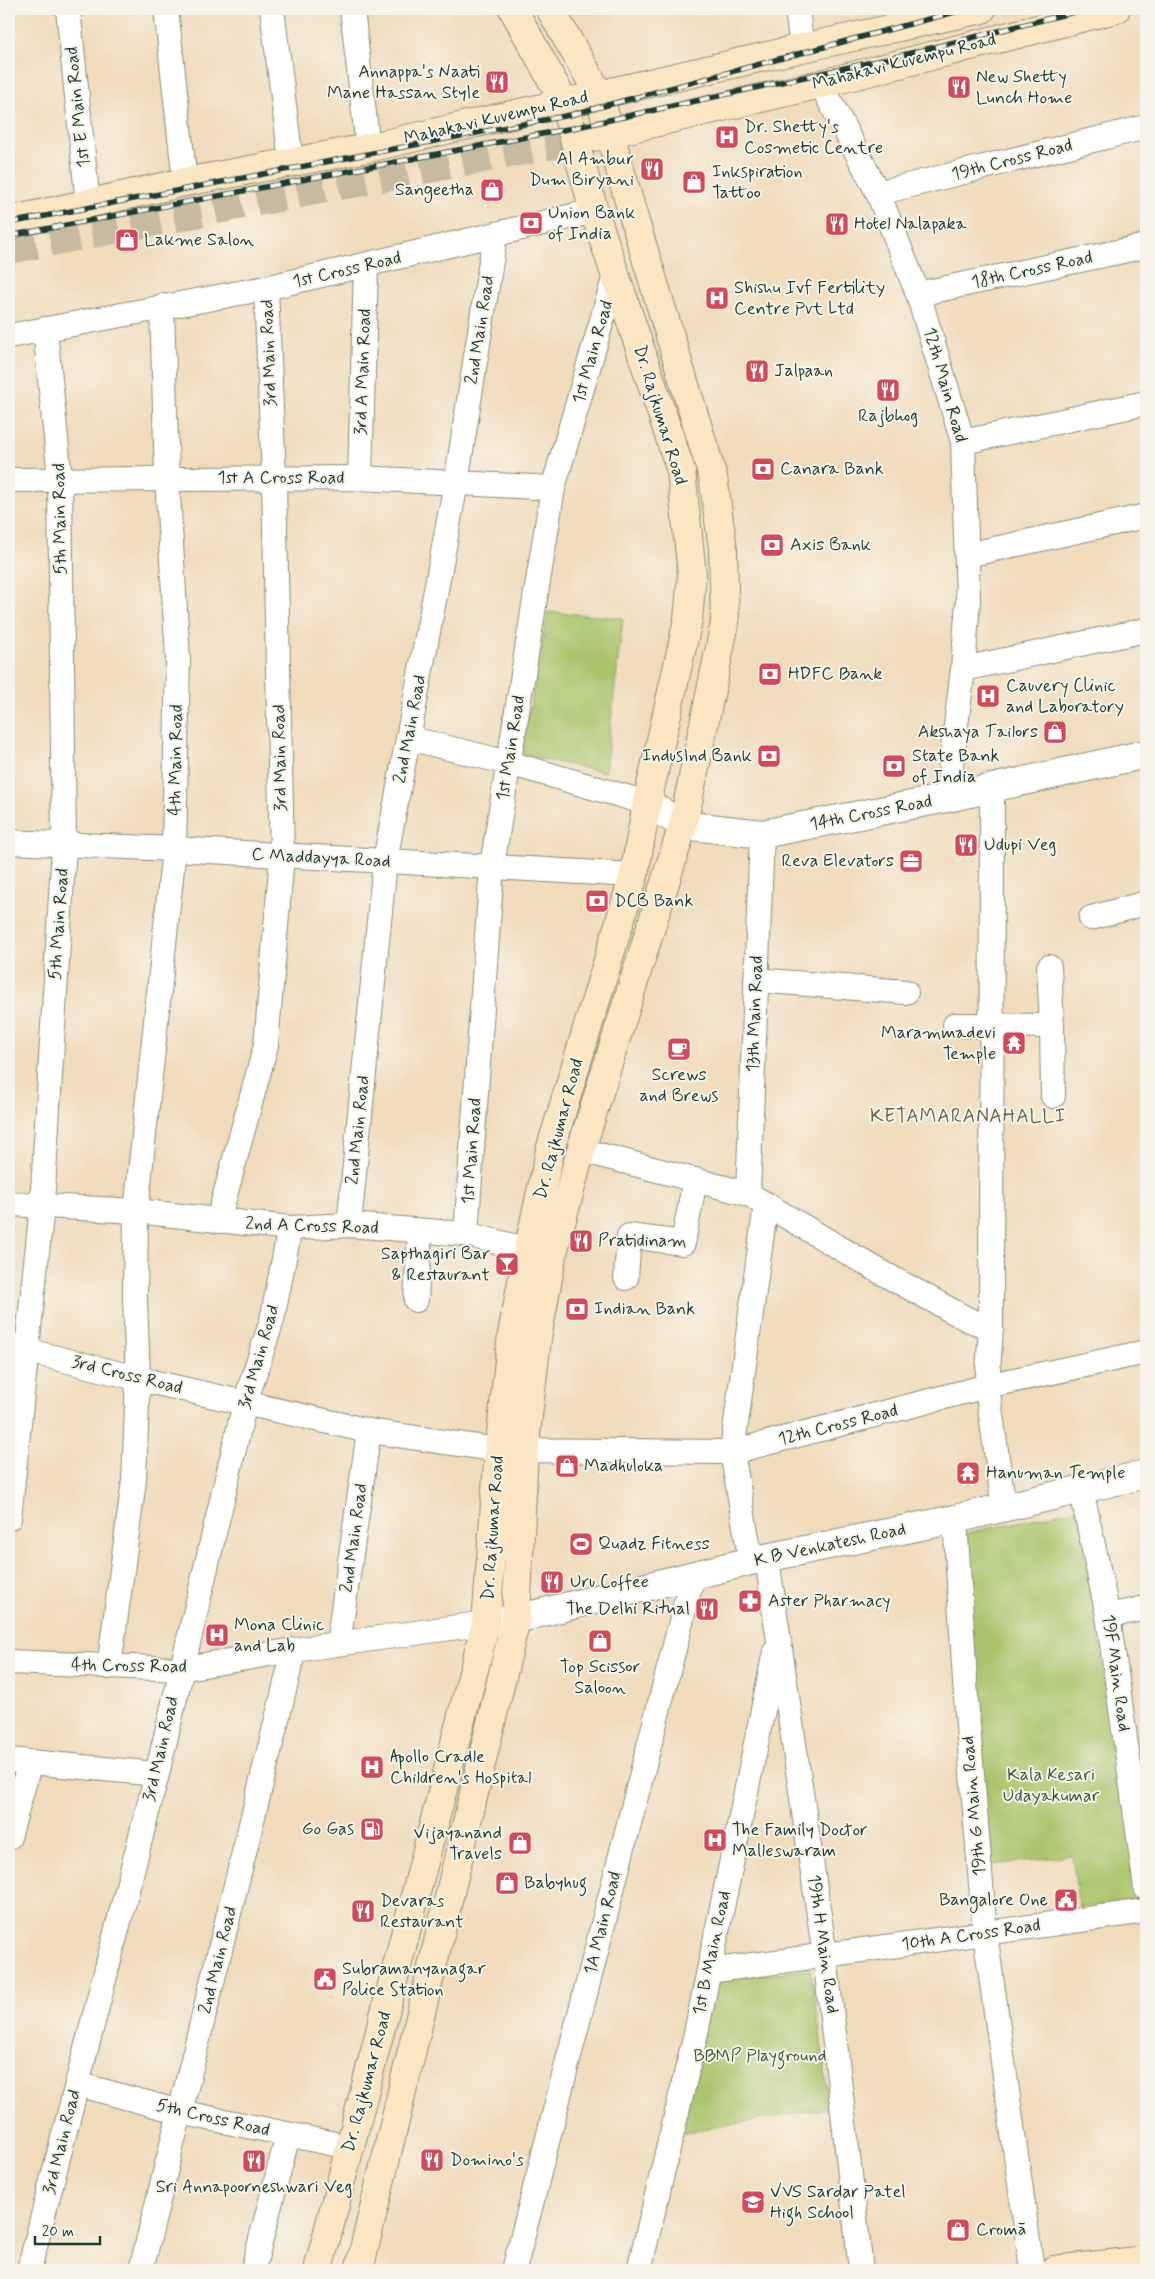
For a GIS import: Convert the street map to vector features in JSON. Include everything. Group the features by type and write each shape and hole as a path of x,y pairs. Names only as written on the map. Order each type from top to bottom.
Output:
{"main road":[{"name":"Dr. Rajkumar Road","path":"318,2270 486,1623 511,1450 537,1338 540,1253 551,1147 634,876 647,803 688,620 692,574 681,471 616,272 594,211 564,102 513,9"},
{"name":"Dr. Rajkumar Road","path":"540,1253 582,1150 682,825 725,623 723,549 713,477 630,205 599,94 550,9"},
{"name":"Mahakavi Kuvempu Road","path":"9,221 185,182 368,148 802,48 982,9"},
{"name":"Mahakavi Kuvempu Road","path":"575,141 821,84 1116,9"},
{"path":"551,1147 582,1150"},
{"name":"Dr. Rajkumar Road","path":"359,2270 516,1619 511,1450"},
{"path":"1054,2270 1146,2260"}],"street":[{"name":"1st E Main Road","path":"68,9 88,204"},
{"path":"166,9 185,182"},
{"path":"272,9 292,161"},
{"path":"352,9 368,148"},
{"path":"797,9 802,48"},
{"name":"12th Main Road","path":"821,84 878,193 918,294 963,442 968,602 963,669 947,798"},
{"name":"19th Cross Road","path":"878,193 1146,127"},
{"name":"1st Cross Road","path":"9,336 266,288 495,236 594,211"},
{"name":"2nd Main Road","path":"349,1225 385,861 456,483 495,236"},
{"name":"18th Cross Road","path":"918,294 1146,246"},
{"name":"3rd A Main Road","path":"360,478 366,266"},
{"name":"1st Main Road","path":"466,1234 492,866 553,488 616,272"},
{"name":"3rd Main Road","path":"218,1221 266,1044 282,856 274,479 266,288"},
{"name":"4th Main Road","path":"109,1667 134,1481 138,1378 135,1299 136,1212 174,849 178,659 167,478 162,306"},
{"name":"5th Main Road","path":"9,1518 17,1348 42,1206 64,846 60,479 45,328"},
{"path":"963,442 1146,404"},
{"name":"1st A Cross Road","path":"9,480 360,478 553,488"},
{"path":"967,555 1146,516"},
{"path":"963,669 1146,630"},
{"path":"408,738 509,763 647,803 682,825"},
{"name":"14th Cross Road","path":"682,825 762,834 947,798 992,786 1146,754"},
{"path":"992,786 991,1328 987,1386 1004,1508"},
{"name":"13th Main Road","path":"732,1452 757,1199 756,980 762,834"},
{"name":"C Maddayya Road","path":"9,842 492,866 634,876"},
{"path":"1091,918 1146,903"},
{"path":"1050,967 1053,1096"},
{"path":"756,980 906,992"},
{"path":"955,1025 1052,1026"},
{"path":"582,1150 695,1180 757,1199 888,1276 966,1318 991,1328"},
{"path":"626,1278 629,1236 683,1243 695,1180"},
{"name":"2nd A Cross Road","path":"9,1204 136,1212 290,1228 349,1225 466,1234 540,1253"},
{"name":"3rd Main Road","path":"29,2270 157,1774 180,1670 245,1404 272,1320 290,1228"},
{"path":"416,1300 420,1231"},
{"name":"3rd Cross Road","path":"17,1348 245,1404 369,1431"},
{"name":"12th Cross Road","path":"369,1431 511,1450 732,1452 987,1386 1146,1352"},
{"name":"2nd Main Road","path":"338,1644 369,1431"},
{"name":"19th H Main Road","path":"732,1452 779,1635 825,1956 861,2270"},
{"name":"K B Venkatesh Road","path":"516,1619 759,1560 1004,1508 1146,1474"},
{"name":"19F Main Road","path":"1082,1488 1108,1616 1146,1888"},
{"name":"19th G Main Road","path":"955,1518 967,1713 985,1933 1032,2270"},
{"name":"1A Main Road","path":"514,2270 693,1576"},
{"path":"1108,1616 1146,1608"},
{"name":"4th Cross Road","path":"9,1662 180,1670 294,1650 516,1619"},
{"name":"1st B Main Road","path":"639,2270 709,1971 779,1635"},
{"name":"2nd Main Road","path":"142,2270 294,1650"},
{"path":"9,1837 20,1761 157,1774"},
{"name":"10th A Cross Road","path":"709,1971 1146,1911"},
{"name":"5th Cross Road","path":"77,2084 180,2112 350,2147"},
{"path":"254,2270 288,2135"}],"green space":[{"path":"548,612 623,618 605,772 521,755"},
{"name":"Kala Kesari Udayakumar","path":"1078,1509 1141,1900 1079,1908 1072,1855 985,1866 962,1534"},
{"name":"BBMP Playground","path":"811,1969 830,2108 680,2133 714,1980"}],"tunnel":[{"path":"9,250 575,141"}],"railway":[{"path":"9,223 570,115 966,9"},
{"path":"9,236 573,128 895,57 1086,9"}],"place":[{"name":"Annappa's Naati Mane Hassan Style","path":"497,82"},
{"name":"New Shetty Lunch Home","path":"959,87"},
{"name":"Dr. Shetty's Cosmetic Centre","path":"727,137"},
{"name":"Al Ambur Dum Biryani","path":"652,169"},
{"name":"Inkspiration Tattoo","path":"694,182"},
{"name":"Sangeetha","path":"492,190"},
{"name":"Union Bank of India","path":"531,223"},
{"name":"Hotel Nalapaka","path":"837,224"},
{"name":"Lakme Salon","path":"127,240"},
{"name":"Shishu Ivf Fertility Centre Pvt Ltd","path":"717,298"},
{"name":"Jalpaan","path":"757,371"},
{"name":"Rajbhog","path":"888,390"},
{"name":"Canara Bank","path":"763,469"},
{"name":"Axis Bank","path":"772,545"},
{"name":"HDFC Bank","path":"770,674"},
{"name":"Cauvery Clinic and Laboratory","path":"988,696"},
{"name":"Akshaya Tailors","path":"1055,732"},
{"name":"IndusInd Bank","path":"769,756"},
{"name":"State Bank of India","path":"894,766"},
{"name":"Udupi Veg","path":"966,845"},
{"name":"Reva Elevators","path":"911,861"},
{"name":"DCB Bank","path":"597,901"},
{"name":"Marammadevi Temple","path":"1014,1043"},
{"name":"Screws and Brews","path":"679,1049"},
{"name":"Pratidinam","path":"581,1241"},
{"name":"Sapthagiri Bar & Restaurant","path":"507,1264"},
{"name":"Indian Bank","path":"577,1309"},
{"name":"Madhuloka","path":"567,1466"},
{"name":"Hanuman Temple","path":"968,1473"},
{"name":"Quadz Fitness","path":"581,1544"},
{"name":"Uru Coffee","path":"552,1582"},
{"name":"Aster Pharmacy","path":"750,1601"},
{"name":"The Delhi Ritual","path":"707,1609"},
{"name":"Mona Clinic and Lab","path":"217,1635"},
{"name":"Top Scissor Saloon","path":"600,1641"},
{"name":"Apollo Cradle Children's Hospital","path":"372,1767"},
{"name":"Go Gas","path":"372,1829"},
{"name":"The Family Doctor Malleswaram","path":"715,1840"},
{"name":"Vijayanand Travels","path":"520,1843"},
{"name":"Babyhug","path":"507,1883"},
{"name":"Bangalore One","path":"1066,1900"},
{"name":"Devaras Restaurant","path":"363,1911"},
{"name":"Subramanyanagar Police Station","path":"325,1979"},
{"name":"Domino's","path":"432,2160"},
{"name":"Sri Annapoorneshwari Veg","path":"254,2161"},
{"name":"VVS Sardar Patel High School","path":"753,2202"},
{"name":"Cromā","path":"958,2230"}],"district":[{"name":"KETAMARANAHALLI","path":"968,1116"}]}
